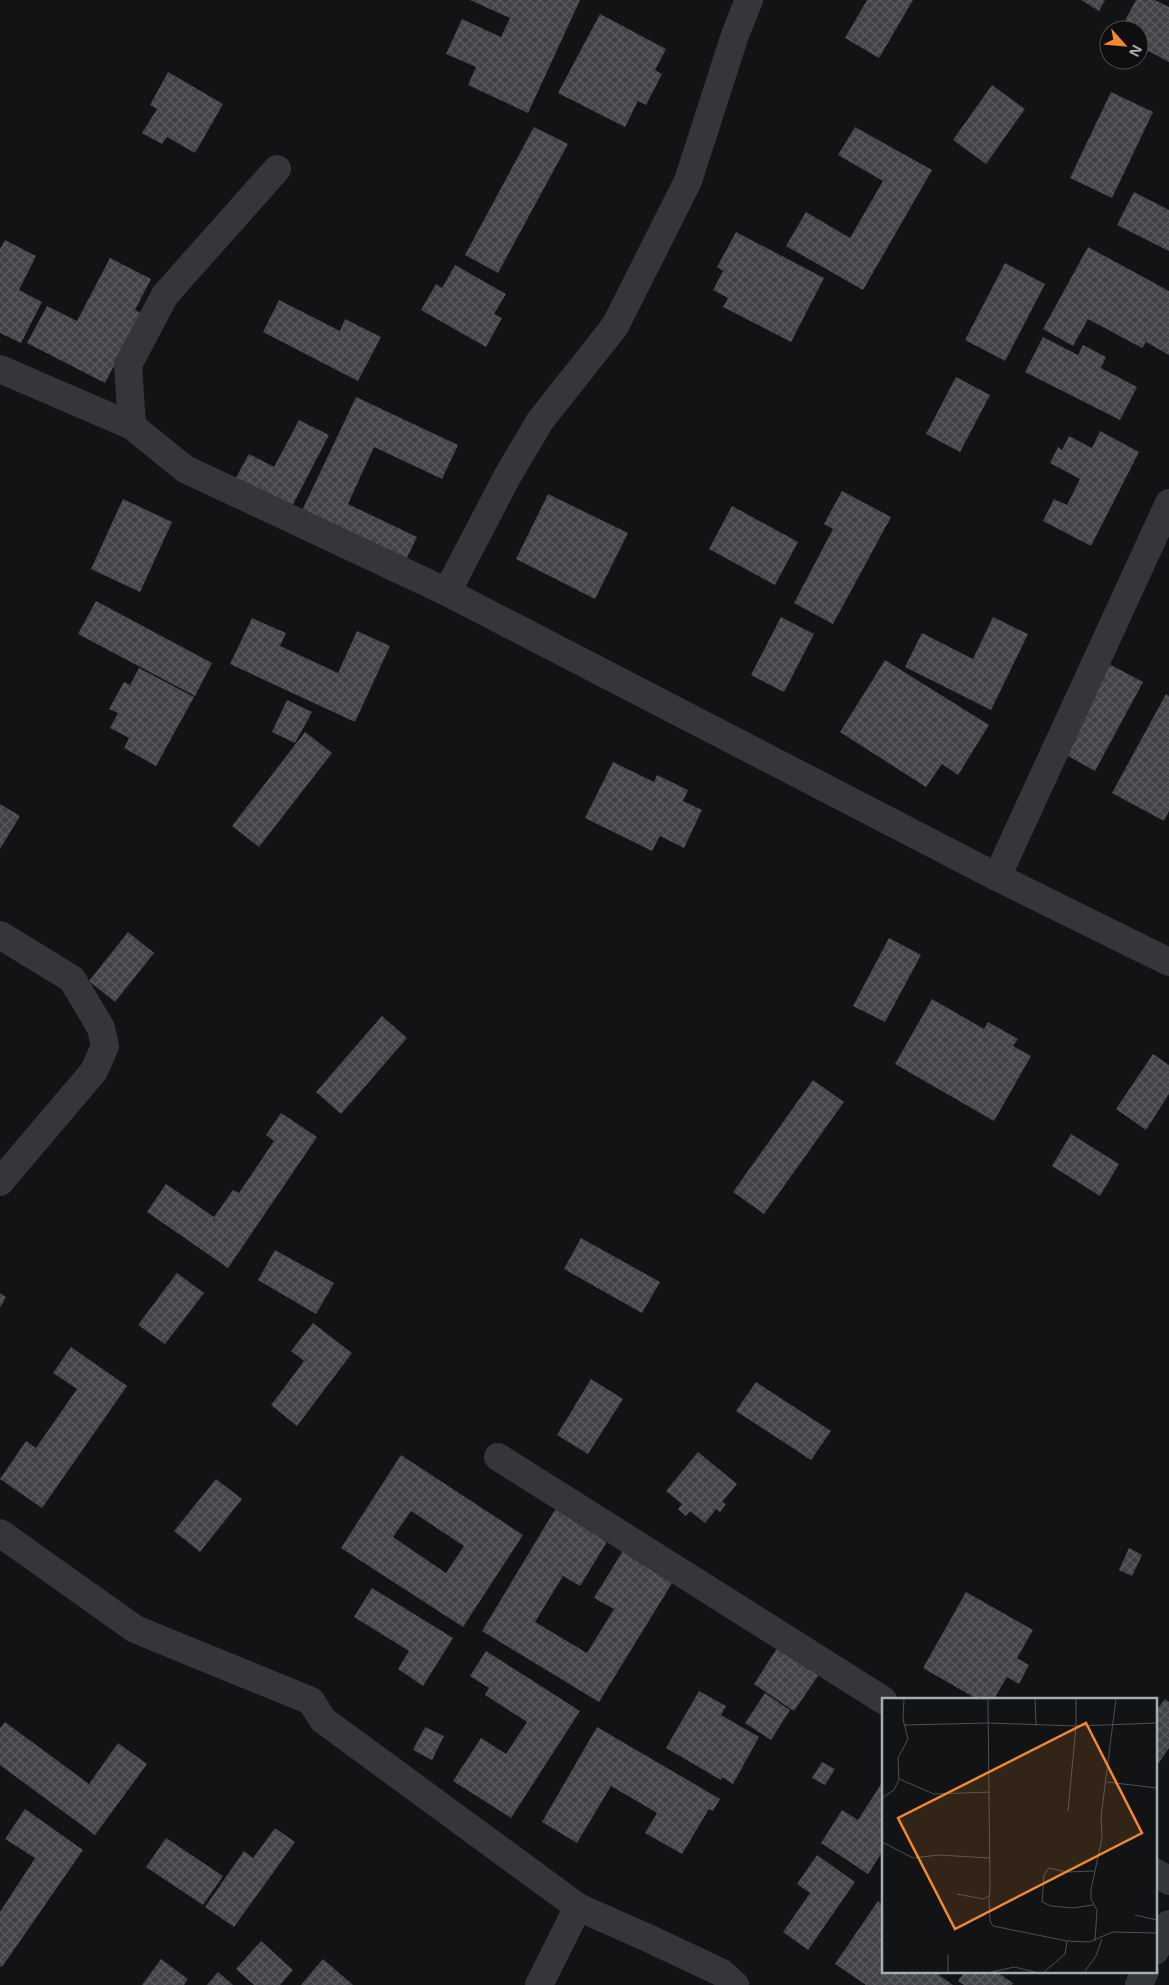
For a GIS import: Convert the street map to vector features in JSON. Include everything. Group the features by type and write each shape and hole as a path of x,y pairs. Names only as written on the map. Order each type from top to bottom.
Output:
{"street":[{"path":"447,592 508,475 540,421 619,317 688,181 735,35 749,0"},
{"path":"132,426 128,364 165,295 277,169"},
{"path":"0,369 132,426 185,469 447,592 997,877 1169,962"},
{"path":"997,877 1169,503"},
{"path":"0,935 72,979 101,1028 105,1046 94,1071 0,1182"},
{"path":"498,1457 882,1699"},
{"path":"0,1534 135,1629 312,1701 323,1720 578,1908 722,1973 735,1985"},
{"path":"1156,1873 1169,1881"},
{"path":"538,1985 578,1908"},
{"path":"1156,1950 1169,1924"},
{"path":"1139,1985 1146,1972"}],"building":[{"path":"470,0 580,0 528,113 468,85 476,67 446,54 462,19 501,37 510,18"},
{"path":"867,0 913,0 879,58 845,38"},
{"path":"1081,0 1105,0 1099,11"},
{"path":"1136,0 1155,0 1169,7 1169,62 1149,51 1149,20 1125,20"},
{"path":"600,14 666,49 655,70 662,74 646,105 638,101 625,127 558,93"},
{"path":"168,72 223,104 195,153 167,137 162,144 142,133 157,109 150,105"},
{"path":"992,85 1025,109 986,164 953,140"},
{"path":"1111,92 1153,112 1112,198 1070,178"},
{"path":"534,127 568,144 498,273 465,255"},
{"path":"855,127 932,170 863,290 786,246 806,212 850,238 883,181 838,155"},
{"path":"1134,192 1169,210 1169,251 1117,225"},
{"path":"736,232 824,278 791,342 723,307 728,298 713,290 723,271 717,267"},
{"path":"5,240 36,256 19,290 42,302 21,343 0,333 0,249"},
{"path":"1088,247 1169,291 1169,355 1146,342 1142,348 1088,319 1073,346 1043,329"},
{"path":"110,258 151,279 135,310 141,313 105,383 27,343 47,306 77,321"},
{"path":"1005,263 1045,284 1005,361 965,340"},
{"path":"455,265 506,294 494,314 502,318 486,347 421,310 436,284 442,288"},
{"path":"279,300 340,331 345,319 381,337 358,381 263,332"},
{"path":"1043,337 1078,355 1083,345 1106,357 1101,368 1137,387 1120,420 1025,372"},
{"path":"956,377 990,395 960,452 926,434"},
{"path":"356,397 458,445 442,479 374,447 348,504 417,537 402,568 298,519"},
{"path":"299,420 329,435 288,514 232,485 249,454 274,467"},
{"path":"1100,431 1139,452 1091,546 1043,521 1054,499 1067,505 1080,479 1050,463 1058,447 1062,450 1069,436 1092,448"},
{"path":"842,491 891,517 833,624 794,603 833,529 824,524"},
{"path":"548,494 628,533 595,599 516,559"},
{"path":"123,499 172,522 140,592 91,569"},
{"path":"732,506 798,542 775,585 709,549"},
{"path":"96,601 212,663 195,696 78,634"},
{"path":"781,617 814,634 784,692 751,675"},
{"path":"993,617 1028,634 991,710 905,667 922,633 973,659"},
{"path":"252,618 286,633 280,646 338,673 357,631 390,646 355,722 230,664"},
{"path":"885,660 989,725 958,775 942,764 926,787 840,732"},
{"path":"1107,663 1143,682 1095,771 1059,751"},
{"path":"139,668 194,697 156,766 124,748 129,738 110,728 118,713 109,709 124,682 130,685"},
{"path":"1166,694 1169,696 1169,811 1164,821 1112,793"},
{"path":"287,700 312,712 295,743 272,732"},
{"path":"305,732 332,753 259,847 232,826"},
{"path":"613,762 654,782 657,775 688,790 683,801 702,810 684,848 660,836 652,851 585,818"},
{"path":"0,804 20,816 0,849"},
{"path":"128,932 154,953 115,1002 89,981"},
{"path":"889,938 921,955 885,1022 853,1006"},
{"path":"932,999 984,1029 988,1022 1018,1039 1013,1046 1031,1056 994,1121 895,1064"},
{"path":"382,1016 407,1038 341,1114 316,1092"},
{"path":"1153,1054 1169,1065 1169,1094 1146,1130 1116,1109"},
{"path":"813,1080 844,1102 764,1214 733,1192"},
{"path":"281,1113 317,1137 228,1268 147,1212 166,1184 214,1217 233,1190 239,1193 274,1141 266,1135"},
{"path":"1071,1134 1119,1164 1100,1196 1052,1166"},
{"path":"581,1238 660,1282 642,1313 564,1269"},
{"path":"275,1250 334,1283 316,1314 258,1280"},
{"path":"177,1273 204,1293 165,1344 138,1325"},
{"path":"0,1293 6,1297 0,1308"},
{"path":"313,1323 352,1353 297,1426 271,1405 304,1361 291,1351"},
{"path":"71,1347 127,1386 42,1508 0,1479 26,1441 36,1448 77,1389 53,1373"},
{"path":"591,1379 623,1399 588,1454 557,1435"},
{"path":"756,1382 831,1431 811,1460 736,1411"},
{"path":"698,1452 737,1484 722,1502 726,1504 720,1512 716,1509 705,1523 690,1511 686,1516 678,1509 682,1504 666,1491"},
{"path":"401,1455 523,1535 463,1627 341,1548","holes":["411,1511 464,1546 446,1573 393,1537"]},
{"path":"216,1479 242,1499 200,1552 174,1531"},
{"path":"556,1508 608,1540 580,1586 563,1576 535,1622 587,1653 614,1609 594,1598 624,1549 674,1580 599,1702 482,1631"},
{"path":"1129,1548 1142,1555 1132,1576 1119,1570"},
{"path":"372,1588 453,1638 423,1686 398,1669 409,1651 354,1617"},
{"path":"966,1592 1033,1630 1017,1658 1029,1665 1019,1684 1007,1677 995,1698 975,1698 923,1668"},
{"path":"781,1642 822,1670 794,1711 754,1684"},
{"path":"486,1651 580,1711 511,1818 453,1781 481,1738 506,1754 527,1722 485,1695 489,1688 470,1676"},
{"path":"699,1691 726,1706 721,1715 759,1737 733,1784 722,1777 721,1780 666,1748"},
{"path":"765,1693 790,1710 771,1740 745,1723"},
{"path":"1165,1699 1169,1702 1169,1748 1156,1767 1156,1711"},
{"path":"5,1722 89,1784 118,1743 147,1764 95,1835 0,1765 0,1728"},
{"path":"425,1727 444,1736 432,1760 413,1750"},
{"path":"597,1727 720,1799 713,1811 709,1809 682,1854 645,1833 657,1813 611,1786 577,1843 542,1822"},
{"path":"822,1762 835,1769 825,1785 812,1778"},
{"path":"882,1783 882,1853 868,1874 821,1843 842,1810 858,1820"},
{"path":"25,1809 83,1850 2,1967 0,1966 0,1912 35,1858 5,1839"},
{"path":"275,1828 295,1842 234,1927 205,1907 244,1851 253,1858"},
{"path":"166,1838 223,1876 203,1905 146,1867"},
{"path":"817,1855 855,1882 808,1950 783,1932 810,1893 797,1884"},
{"path":"878,1901 882,1904 882,1972 941,1972 939,1975 953,1985 866,1985 835,1964"},
{"path":"261,1941 293,1970 280,1985 254,1985 236,1969"},
{"path":"161,1959 188,1979 184,1985 142,1985"},
{"path":"323,1959 353,1985 301,1985"},
{"path":"218,1972 233,1985 207,1985"},
{"path":"964,1972 996,1972 1013,1983 1012,1985 964,1985 958,1981"}]}
